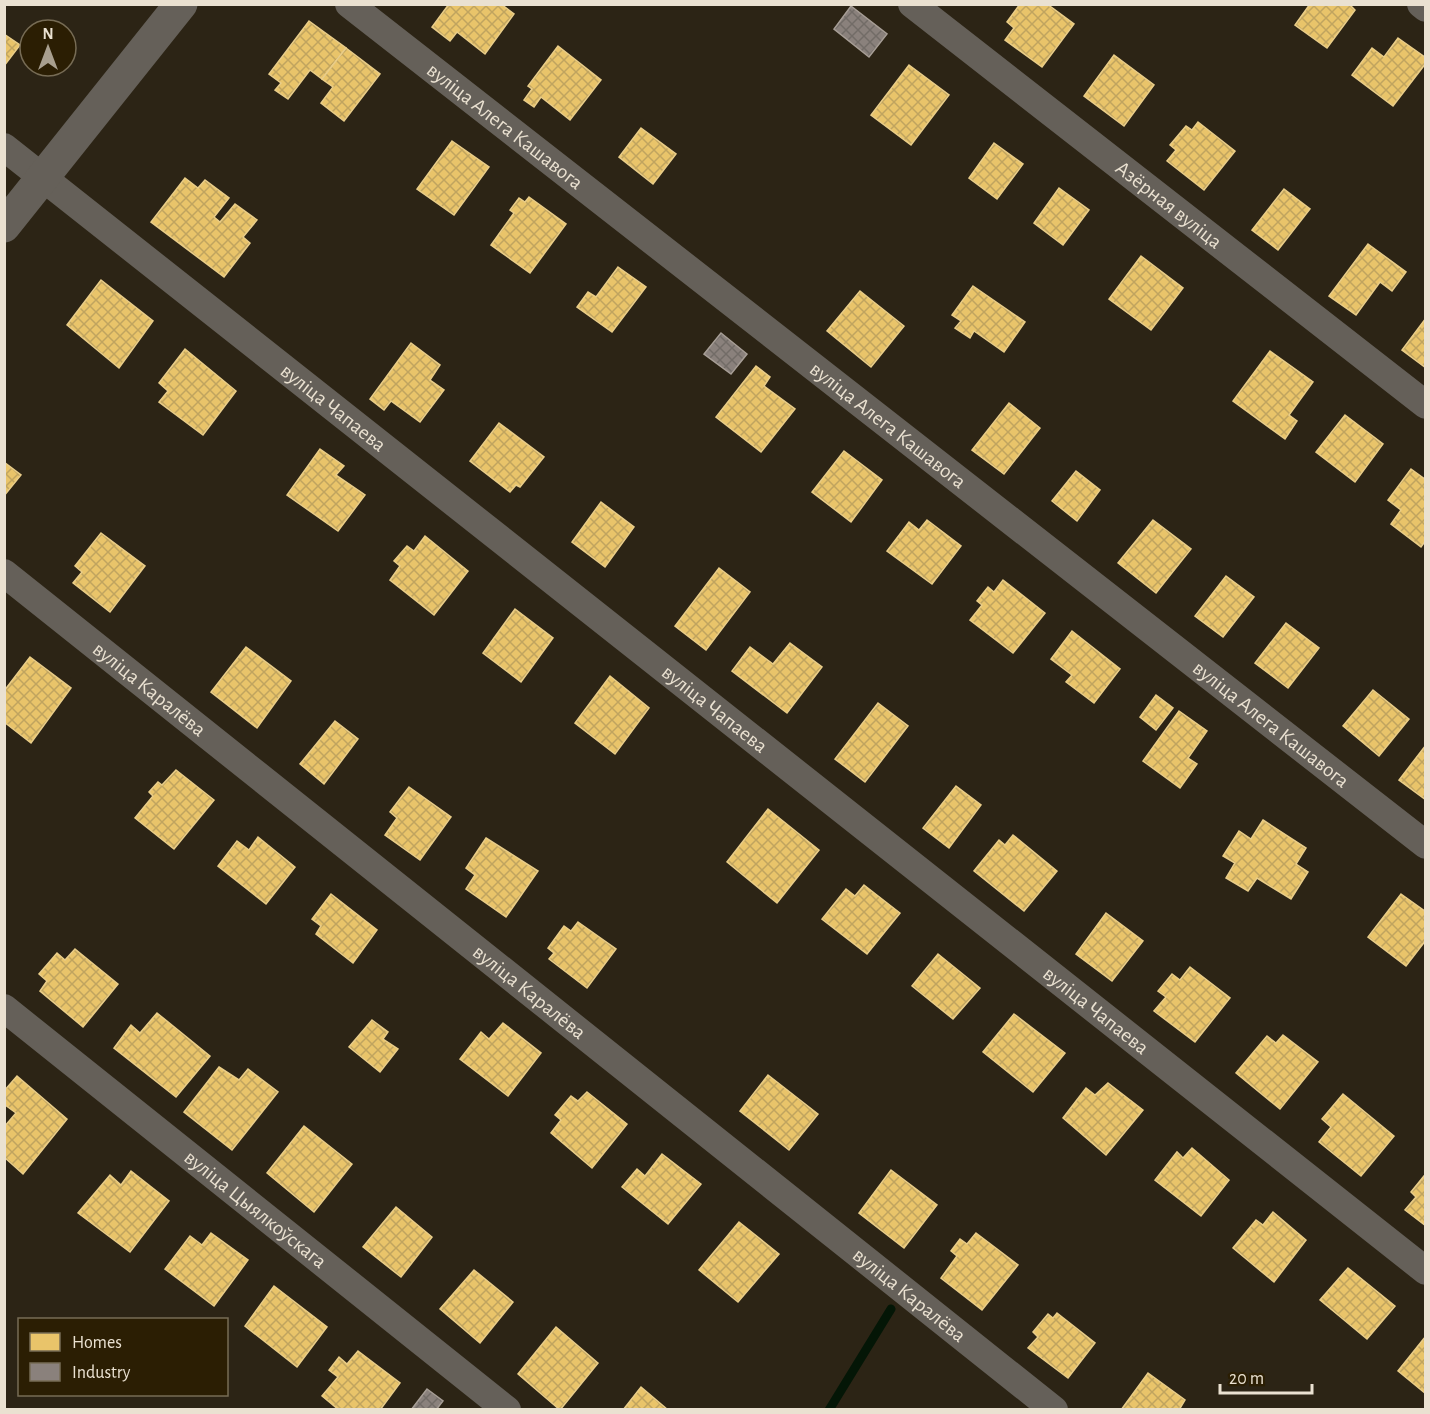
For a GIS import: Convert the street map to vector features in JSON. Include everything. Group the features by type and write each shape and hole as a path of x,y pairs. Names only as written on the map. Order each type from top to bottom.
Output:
{"street":[{"path":"4,226 180,4"},
{"name":"вуліца Алега Кашавога","path":"349,4 1425,845"},
{"name":"Азёрная вуліца","path":"912,4 1425,405"},
{"path":"1421,4 1425,8"},
{"name":"вуліца Чапаева","path":"4,147 1425,1271"},
{"name":"вуліца Каралёва","path":"4,573 1054,1410"},
{"name":"вуліца Цыялкоўскага","path":"4,1008 507,1410"}],"building: Homes":[{"path":"449,4 501,4 514,14 485,54 457,32 450,41 432,27"},
{"path":"1020,4 1047,4 1074,24 1042,67 1005,40 1014,28 1007,22"},
{"path":"1310,4 1349,4 1355,10 1327,48 1295,25"},
{"path":"309,21 346,48 322,79 310,70 288,99 275,90 281,83 269,74"},
{"path":"4,34 18,44 18,48 4,66"},
{"path":"1398,38 1426,58 1426,63 1393,106 1352,75 1372,48 1384,57"},
{"path":"558,46 601,80 570,120 541,97 534,107 524,100 532,89 528,86"},
{"path":"346,48 380,74 344,121 321,103 333,87 322,79"},
{"path":"1114,55 1154,85 1124,126 1084,96"},
{"path":"909,65 949,95 911,145 871,115"},
{"path":"1198,122 1235,151 1204,190 1167,161 1176,150 1170,145 1186,126 1192,130"},
{"path":"641,128 676,154 653,184 619,157"},
{"path":"452,141 489,167 454,215 417,189"},
{"path":"994,143 1023,164 997,199 969,178"},
{"path":"185,178 198,188 205,180 229,198 214,217 220,222 235,204 257,220 243,237 250,243 224,277 151,222"},
{"path":"1059,188 1089,210 1063,245 1034,223"},
{"path":"1284,189 1310,209 1278,250 1252,230"},
{"path":"529,197 566,224 530,273 491,245 514,213 510,210 519,198 525,202"},
{"path":"1368,244 1406,272 1392,291 1380,282 1356,315 1329,296"},
{"path":"1141,256 1183,288 1151,330 1109,299"},
{"path":"618,267 646,287 612,332 577,307 588,292 596,297"},
{"path":"101,280 153,321 119,368 67,325"},
{"path":"973,286 1025,322 1004,352 974,331 970,338 955,328 961,321 952,315"},
{"path":"860,291 904,326 871,367 827,331"},
{"path":"1426,318 1426,368 1402,350"},
{"path":"411,343 440,365 430,380 444,390 420,422 391,401 384,410 370,399"},
{"path":"185,349 236,391 203,435 159,402 168,391 159,383"},
{"path":"1270,351 1313,382 1289,415 1297,421 1285,439 1233,401"},
{"path":"756,366 770,377 764,386 795,409 761,452 716,417"},
{"path":"1009,403 1040,428 1004,474 972,450"},
{"path":"1345,415 1383,444 1355,482 1316,452"},
{"path":"499,423 544,457 520,487 516,485 510,492 470,461"},
{"path":"320,449 344,466 336,475 365,495 338,531 287,495"},
{"path":"844,451 882,480 851,522 812,492"},
{"path":"4,462 21,475 4,496"},
{"path":"1411,469 1426,480 1426,540 1421,547 1391,524 1401,510 1388,500"},
{"path":"1076,471 1100,490 1077,521 1052,501"},
{"path":"601,502 634,527 605,567 572,542"},
{"path":"927,520 961,546 932,584 887,551 909,522 919,530"},
{"path":"1153,520 1191,549 1156,593 1118,563"},
{"path":"101,533 145,566 110,612 73,583 82,572 75,566"},
{"path":"425,536 468,571 434,615 390,580 400,566 394,561 407,546 414,551"},
{"path":"719,568 750,592 706,650 675,626"},
{"path":"1226,576 1254,597 1223,637 1195,616"},
{"path":"1003,580 1045,613 1013,653 970,620 982,605 977,601 988,587 994,592"},
{"path":"515,609 553,638 521,682 483,653"},
{"path":"1286,623 1319,648 1288,688 1255,663"},
{"path":"1072,631 1120,669 1094,703 1066,682 1072,675 1051,659"},
{"path":"790,643 822,667 787,713 732,671 750,647 773,664"},
{"path":"246,647 291,681 257,728 211,692"},
{"path":"30,657 71,688 31,743 4,722 4,691"},
{"path":"610,676 649,708 615,754 575,723"},
{"path":"1373,690 1409,719 1379,756 1343,726"},
{"path":"1156,695 1173,708 1156,730 1140,717"},
{"path":"878,703 908,726 865,782 835,759"},
{"path":"1179,711 1207,731 1188,758 1197,764 1180,788 1143,761"},
{"path":"335,721 358,739 324,784 300,764"},
{"path":"1426,745 1426,800 1399,780"},
{"path":"176,770 214,800 174,849 135,818 153,796 149,792 158,782 162,785"},
{"path":"956,786 981,805 949,848 923,828"},
{"path":"409,787 451,817 420,860 385,835 397,818 390,812"},
{"path":"768,809 819,850 777,903 727,862"},
{"path":"1263,820 1306,848 1296,864 1308,872 1291,899 1257,878 1248,891 1226,878 1235,863 1223,856 1239,831 1251,839"},
{"path":"1013,835 1057,871 1024,911 974,871 999,840 1005,845"},
{"path":"258,837 295,867 266,904 218,866 237,841 249,850"},
{"path":"486,838 538,871 506,917 466,889 475,875 466,868"},
{"path":"864,885 900,913 867,954 822,919 846,889 855,896"},
{"path":"331,894 377,930 353,963 316,934 321,926 312,919"},
{"path":"1401,894 1426,912 1426,940 1406,966 1368,937"},
{"path":"1106,913 1143,941 1112,981 1076,954"},
{"path":"578,922 616,949 587,988 549,959 554,953 548,948 564,926 571,931"},
{"path":"75,949 118,984 83,1027 40,991 47,981 39,974 57,953 65,960"},
{"path":"938,954 980,988 953,1019 912,986"},
{"path":"1190,967 1230,998 1195,1042 1154,1011 1166,997 1158,991 1172,974 1180,980"},
{"path":"157,1013 210,1056 176,1097 114,1048 131,1025 140,1033"},
{"path":"1014,1014 1065,1053 1033,1092 983,1052"},
{"path":"372,1020 388,1032 383,1039 398,1049 380,1072 349,1047"},
{"path":"503,1023 541,1053 508,1096 460,1059 481,1032 489,1039"},
{"path":"1283,1035 1318,1062 1280,1109 1236,1073 1267,1036 1276,1043"},
{"path":"219,1067 239,1080 248,1069 278,1092 232,1150 184,1112"},
{"path":"768,1075 818,1114 789,1150 740,1111"},
{"path":"17,1076 67,1119 23,1174 4,1157 4,1127 16,1113 4,1104 4,1091"},
{"path":"1108,1083 1143,1110 1106,1155 1063,1118 1086,1088 1095,1095"},
{"path":"587,1092 627,1124 592,1168 551,1133 561,1120 555,1115 571,1096 578,1101"},
{"path":"1343,1094 1394,1136 1361,1176 1319,1142 1331,1127 1322,1119"},
{"path":"304,1126 352,1164 314,1212 267,1173"},
{"path":"1192,1148 1229,1180 1201,1216 1155,1180 1177,1152 1183,1158"},
{"path":"662,1154 701,1184 668,1224 622,1187 637,1169 645,1176"},
{"path":"891,1170 937,1205 904,1248 859,1213"},
{"path":"131,1171 169,1201 130,1252 78,1213 110,1175 121,1185"},
{"path":"1424,1176 1426,1177 1426,1226 1405,1210 1416,1197 1411,1192"},
{"path":"396,1207 432,1237 401,1277 363,1247"},
{"path":"1273,1212 1306,1240 1274,1282 1233,1248 1256,1220 1263,1225"},
{"path":"739,1222 779,1254 738,1302 699,1270"},
{"path":"211,1233 248,1260 214,1306 165,1269 190,1236 202,1245"},
{"path":"976,1233 1018,1265 982,1310 941,1278 957,1256 951,1251 960,1239 967,1244"},
{"path":"1348,1268 1395,1306 1367,1339 1320,1300"},
{"path":"474,1270 513,1302 480,1343 440,1309"},
{"path":"274,1286 327,1327 297,1367 245,1326"},
{"path":"1057,1313 1095,1343 1068,1378 1028,1348 1038,1337 1033,1332 1048,1314 1053,1318"},
{"path":"556,1327 598,1363 560,1410 518,1374"},
{"path":"1426,1336 1426,1394 1398,1371"},
{"path":"358,1351 400,1383 380,1410 339,1410 322,1396 338,1377 329,1370 339,1357 347,1364"},
{"path":"1148,1373 1185,1400 1179,1410 1121,1410"},
{"path":"641,1387 668,1410 623,1410"}],"building: Industry":[{"path":"851,6 887,34 869,57 834,29"},
{"path":"721,333 747,354 731,374 704,354"},
{"path":"427,1389 443,1401 436,1410 411,1410"}],"waterway":[{"path":"829,1410 891,1309"}]}
